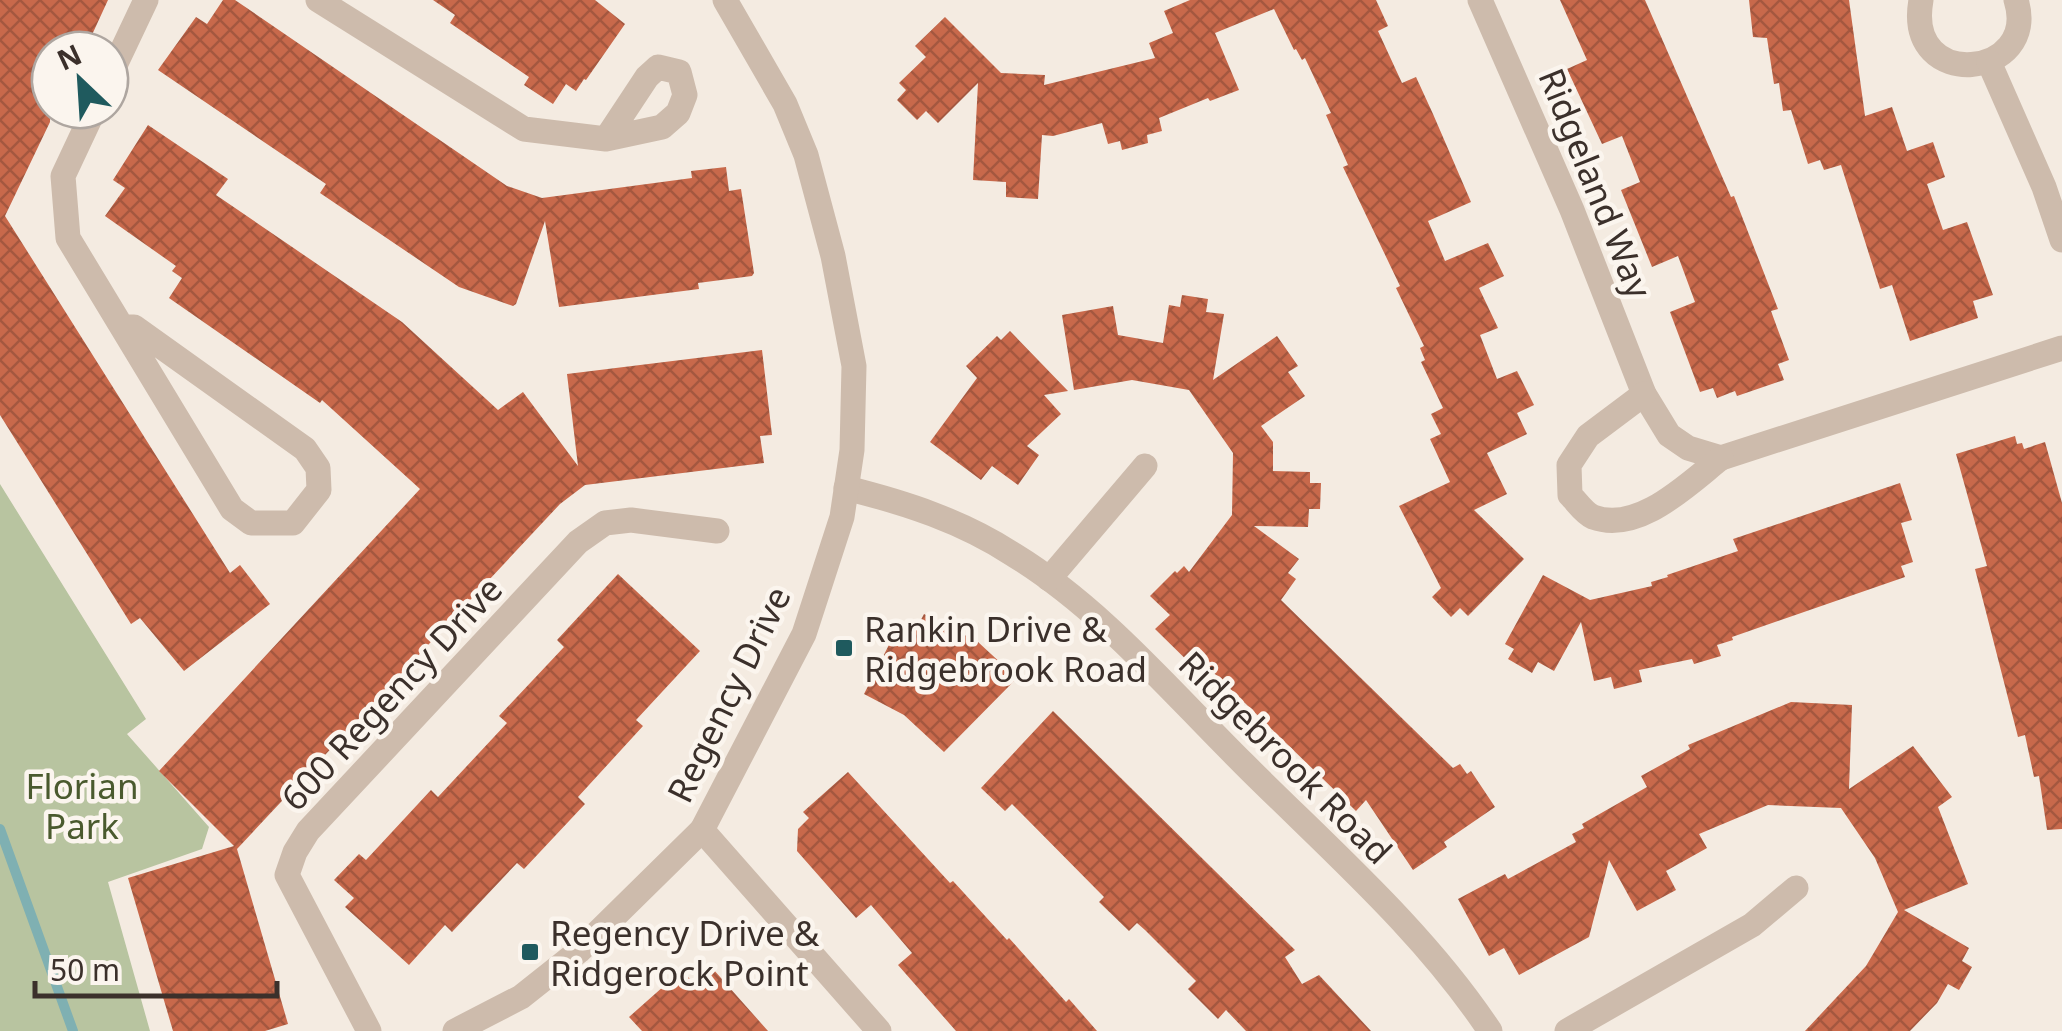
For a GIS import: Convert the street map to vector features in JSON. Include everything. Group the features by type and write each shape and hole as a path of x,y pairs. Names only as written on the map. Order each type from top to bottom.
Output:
{"street":[{"path":"130,34 146,0"},
{"path":"318,0 524,129 606,139"},
{"name":"Regency Drive","path":"455,1031 521,996 579,951 702,830 804,634 842,517 852,450 854,366 834,256 806,155 785,104 725,0"},
{"name":"Ridgeland Way","path":"1480,0 1564,192 1644,394 1668,435 1688,448 1721,458"},
{"path":"1921,0 1918,17 1930,48 1956,65 1973,66 2003,53 2013,40 2019,24 2016,0"},
{"path":"1989,62 2044,187 2062,240"},
{"path":"85,130 63,176 68,238 232,508 251,522 292,523 319,490 318,468 305,449 134,327 124,328"},
{"path":"1644,394 1588,436 1569,464 1570,495 1589,516 1613,521 1643,512 1670,498 1721,458 2062,348"},
{"path":"1049,579 1145,466"},
{"name":"Ridgebrook Road","path":"846,488 910,504 963,526 1014,554 1101,622 1431,951 1490,1031"},
{"name":"600 Regency Drive","path":"370,1031 287,875 308,831 578,542 605,523 630,520 717,530"},
{"path":"702,830 880,1031"},
{"path":"1567,1031 1752,925 1796,888"}],"green space":[{"name":"Florian Park","path":"0,484 146,719 127,734 209,827 202,849 108,882 150,1031 0,1031"}],"building":[{"path":"0,0 108,0 94,30 30,30 30,130 46,130 5,216 230,573 240,565 270,604 184,671 140,618 131,624 0,415"},
{"path":"223,0 235,0 507,186 542,198 692,178 691,171 726,167 729,191 741,189 754,273 698,283 699,289 559,307 545,221 516,304 459,287 320,193 326,184 158,70 196,17 207,24"},
{"path":"433,0 595,0 625,24 586,80 576,91 566,84 553,104 524,85 529,77 450,23 455,15"},
{"path":"1190,0 1376,0 1388,26 1378,31 1402,83 1416,77 1433,114 1471,202 1428,221 1445,261 1488,243 1504,276 1479,288 1498,328 1480,335 1497,379 1517,371 1534,405 1517,413 1527,434 1487,453 1507,494 1474,510 1524,559 1468,616 1460,608 1451,617 1432,597 1441,588 1399,506 1450,482 1430,439 1441,434 1431,414 1443,408 1421,362 1425,360 1420,348 1424,346 1343,167 1348,165 1326,115 1331,113 1305,58 1302,60 1294,50 1274,9 1215,33 1239,90 1159,118 1162,131 1147,135 1148,143 1122,150 1120,141 1108,144 1102,123 1053,136 1042,135 1038,199 1006,197 1006,182 973,180 978,83 938,123 926,111 917,120 897,100 906,90 899,83 926,57 915,46 945,17 1001,73 1045,75 1044,85 1155,58 1149,43 1173,33 1164,11"},
{"path":"1560,0 1645,0 1731,197 1734,196 1778,309 1771,311 1789,360 1778,364 1784,380 1737,396 1735,391 1717,398 1713,388 1700,392 1670,312 1695,302 1678,256 1652,267 1621,190 1640,182 1622,136 1602,144 1567,69 1587,60"},
{"path":"1749,0 1849,0 1865,116 1892,107 1907,151 1933,142 1945,177 1927,184 1943,230 1967,222 1993,295 1973,301 1978,318 1910,341 1892,285 1880,289 1841,165 1824,170 1820,160 1808,164 1791,110 1783,111 1779,83 1774,84 1767,38 1753,37"},
{"path":"148,125 228,179 216,195 402,322 498,410 523,392 578,466 567,374 762,350 772,435 760,436 764,463 585,485 560,504 237,849 288,1024 265,1031 173,1031 128,878 234,846 159,771 420,489 322,400 320,403 169,298 182,278 172,271 176,266 105,216 125,188 113,180"},
{"path":"1182,295 1208,299 1206,312 1224,314 1213,380 1277,336 1298,366 1288,372 1305,396 1261,426 1273,442 1273,471 1310,472 1310,483 1321,483 1320,509 1309,509 1308,527 1254,526 1299,559 1288,573 1296,579 1281,600 1453,768 1460,764 1467,774 1471,771 1495,807 1444,842 1447,847 1413,870 1366,800 1356,811 1213,672 1206,679 1155,629 1170,615 1150,596 1175,571 1184,566 1189,572 1232,515 1233,453 1189,390 1132,380 1074,390 1062,315 1113,306 1118,335 1163,343 1169,305 1180,307"},
{"path":"1010,331 1068,391 1044,395 1061,414 1027,446 1039,455 1018,485 992,466 981,480 930,442 977,378 966,366 997,336 1001,340"},
{"path":"2015,436 2024,449 2045,442 2062,503 2062,829 2047,830 2039,776 2034,777 2025,735 2018,737 1975,569 1987,566 1956,454"},
{"path":"1900,483 1912,520 1901,523 1913,562 1901,566 1905,577 1732,637 1733,640 1717,645 1721,656 1694,664 1692,659 1639,670 1642,682 1614,689 1611,677 1594,681 1581,622 1554,671 1538,662 1532,673 1508,659 1514,649 1505,644 1543,575 1590,600 1652,586 1651,582 1667,575 1738,551 1733,539"},
{"path":"618,574 700,651 636,720 643,726 578,797 585,804 524,869 517,863 452,932 445,925 409,965 345,907 354,898 334,880 359,854 366,860 431,790 438,797 507,723 499,716 564,647 557,640"},
{"path":"924,614 978,642 1017,678 944,752 904,715 864,694 898,627 913,635"},
{"path":"1791,702 1852,705 1849,789 1913,746 1952,797 1938,807 1968,884 1904,910 1969,948 1962,961 1972,967 1959,990 1948,984 1937,1003 1910,1031 1805,1031 1866,966 1898,912 1875,858 1841,808 1768,805 1699,834 1707,848 1666,871 1676,890 1637,911 1609,860 1589,937 1519,975 1504,948 1489,956 1458,899 1505,874 1508,879 1576,842 1572,834 1584,828 1582,824 1647,787 1641,776 1690,749 1688,745"},
{"path":"1053,711 1295,950 1285,957 1302,984 1319,975 1371,1031 1246,1031 1226,1010 1218,1019 1188,989 1196,981 1145,930 1137,923 1129,931 1099,902 1104,897 1012,804 1005,811 981,788"},
{"path":"848,772 950,883 953,881 1097,1031 956,1031 898,965 912,953 871,905 856,918 797,851 798,829 809,818 803,812"},
{"path":"713,969 768,1031 642,1031 629,1017 682,970 695,985"}],"waterway":[{"path":"0,829 73,1031"}],"place":[{"name":"Rankin Drive & Ridgebrook Road","path":"844,648"},
{"name":"Regency Drive & Ridgerock Point","path":"530,952"}]}
